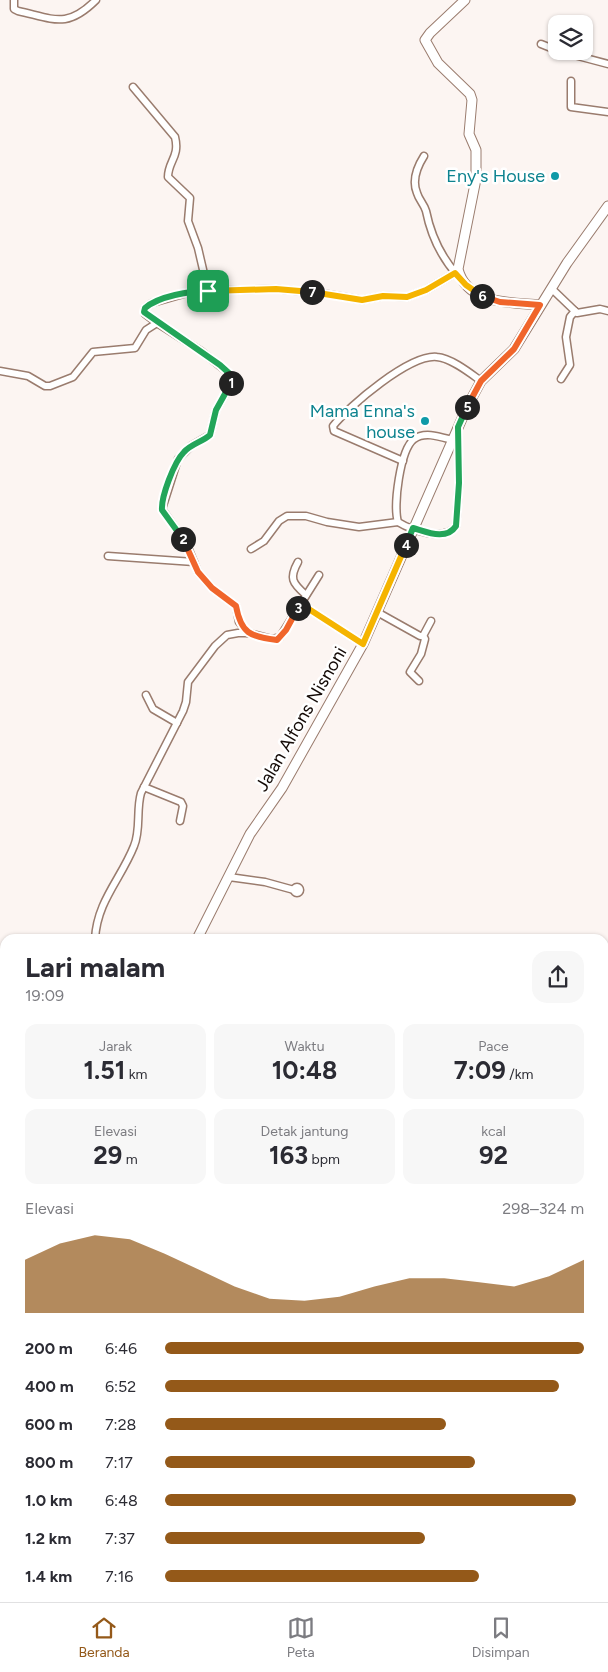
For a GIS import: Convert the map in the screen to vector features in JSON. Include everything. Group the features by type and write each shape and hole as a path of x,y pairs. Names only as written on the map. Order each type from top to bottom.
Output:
{"main road":[{"path":"465,0 425,40 438,63 470,94 472,100 470,134 476,150 476,180 458,259 458,276 476,293 491,300 540,305"},
{"name":"Jalan Alfons Nisnoni","path":"200,934 250,834 282,788 363,644 452,440 481,381 514,349 588,230 608,206"}],"street":[{"path":"14,0 16,10 50,18 69,20 84,12 96,0"},
{"path":"541,44 548,47"},
{"path":"593,60 608,64"},
{"path":"571,81 571,107 608,112"},
{"path":"132,87 175,137 176,156 168,172 168,177 190,198 188,221 198,248 208,291"},
{"path":"248,632 239,622 236,606 212,588 198,572 187,545 162,507 178,459 191,446 210,435 216,410 232,380 230,374 220,365 157,323 145,314 144,310 147,306 187,292 276,289 321,292 362,300 374,297 407,297 458,276 441,256 428,228 424,204 417,193 416,174 424,156"},
{"path":"552,289 575,311 583,313 600,309 608,311"},
{"path":"561,379 570,365 566,337 570,317 575,311"},
{"path":"0,371 28,376 45,386 53,385 73,377 93,352 136,348 146,330 157,323"},
{"path":"403,461 334,431 333,426 346,410 373,388 411,364 430,357 446,359 481,381"},
{"path":"251,549 264,541 280,520 288,516 306,516 327,522 359,527 398,522 413,528 444,534 451,532 456,526 459,483 458,427"},
{"path":"398,522 395,509 405,451 413,440 418,438 431,436 452,440"},
{"path":"108,556 194,562"},
{"path":"298,562 292,574 292,580 295,586 306,595"},
{"path":"96,934 100,910 135,845 138,803 144,787 178,723 186,702 188,682 215,646 227,634 248,632 277,640 286,630 319,575"},
{"path":"301,604 363,644"},
{"path":"378,612 425,639 421,654 410,672 419,681"},
{"path":"422,636 431,621"},
{"path":"146,695 152,709 178,723"},
{"path":"144,787 181,802 183,806 180,821"},
{"path":"229,877 265,882 294,890"}],"place":[{"name":"Eny's House","path":"555,176"},
{"name":"Mama Enna's house","path":"425,421"}],"route":[{"path":"455,273 470,289 491,300 540,305 514,349 481,381 458,427 458,522 454,530 447,534 438,534 413,528 363,644 301,604 286,630 277,640 248,632 239,622 236,606 212,588 198,572 187,545 162,510 165,495 178,459 191,446 210,435 216,410 232,380 230,374 220,365 158,324 145,314 144,310 152,303 187,292 208,291 276,289 321,292 362,300 383,296 407,297 445,281 455,273"}]}
